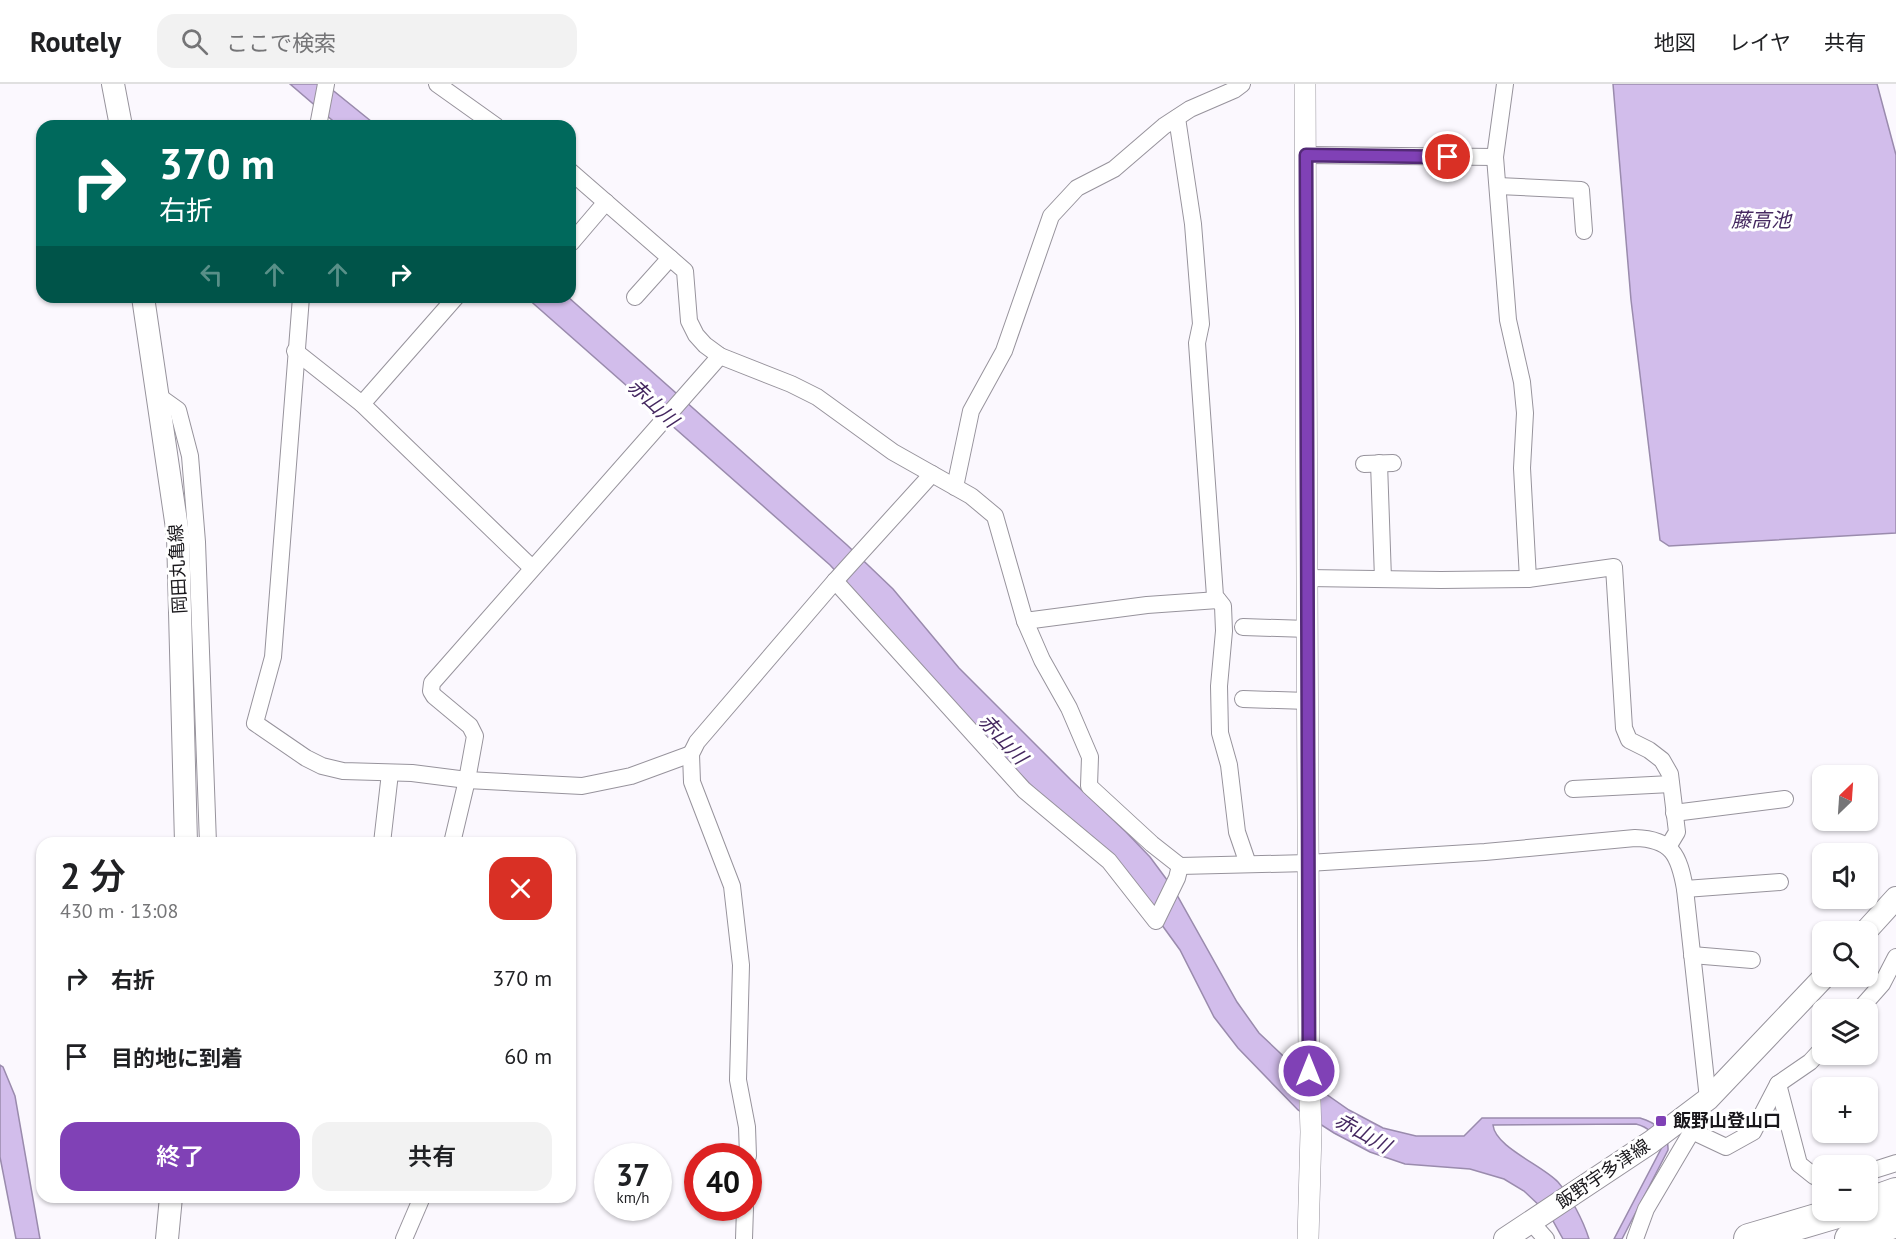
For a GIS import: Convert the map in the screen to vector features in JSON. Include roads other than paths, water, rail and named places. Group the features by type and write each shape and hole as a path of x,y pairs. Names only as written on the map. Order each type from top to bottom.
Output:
{"highway":[{"path":"1878,1199 1896,1193"},
{"path":"1749,1239 1812,1220"},
{"path":"1850,1239 1896,1222"}],"main road":[{"path":"113,84 120,120"},
{"name":"岡田丸亀線","path":"144,303 178,535 186,837"},
{"path":"1875,921 1896,898"},
{"name":"飯野宇多津線","path":"1505,1239 1571,1195 1687,1125 1708,1099 1814,987"},
{"path":"167,1239 170,1203"}],"street":[{"path":"319,120 326,84"},
{"path":"437,84 488,120"},
{"path":"955,487 971,411 1011,334 1035,256 1051,216 1063,200 1077,188 1114,169 1164,126 1221,90 1242,84"},
{"path":"1305,84 1311,1132 1308,1239"},
{"path":"1505,84 1495,157 1508,320 1522,382 1525,413 1522,468 1528,579"},
{"path":"1177,118 1193,224 1201,324 1197,343 1215,596 1223,606 1220,733 1229,765 1237,832 1248,864"},
{"path":"1306,155 1495,157"},
{"path":"576,177 685,271 689,321 696,335 720,356 791,384 817,397 893,452 971,496 995,516 1025,621 1042,660 1069,708 1090,757 1089,786 1179,872"},
{"path":"1498,186 1581,190 1584,231"},
{"path":"576,237 606,202"},
{"path":"635,297 670,258"},
{"path":"300,303 273,657 255,723 306,758 322,766 343,771 412,773 467,780 582,786 631,776 692,754"},
{"path":"362,404 451,303"},
{"path":"295,351 362,404 532,568"},
{"path":"453,837 475,735 470,726 434,696 431,691 432,683 720,356"},
{"path":"157,395 178,410 190,456 197,542 208,837"},
{"path":"1379,463 1383,579"},
{"path":"748,1143 747,1126 738,1080 741,965 732,886 692,782 692,754 697,742 835,581 932,474"},
{"path":"1308,578 1528,579 1614,567 1624,728 1629,741 1649,750 1662,760 1670,774 1677,832 1668,847"},
{"path":"835,581 1024,790 1109,861 1156,921 1179,872"},
{"path":"1025,621 1147,605 1218,600"},
{"path":"1243,627 1308,628"},
{"path":"1243,699 1308,700"},
{"path":"383,837 390,773"},
{"path":"1573,789 1671,784"},
{"path":"1674,813 1785,799"},
{"path":"1179,872 1248,864 1308,863 1485,852 1653,838 1668,847 1681,863 1708,1099"},
{"path":"1685,889 1780,882"},
{"path":"1692,955 1752,960"},
{"path":"1868,999 1881,984 1896,957"},
{"path":"1635,1239 1646,1209 1687,1125 1726,1147 1753,1132 1778,1084 1812,1060"},
{"path":"1778,1084 1799,1164 1812,1174"},
{"path":"1878,1169 1896,1163"},
{"path":"404,1239 419,1203"},
{"path":"1534,1219 1546,1239"},
{"path":"744,1239 745,1221"}],"water":[{"path":"290,84 325,84 370,120 332,120"},
{"name":"藤高池","path":"1613,84 1877,84 1896,155 1896,533 1669,546 1660,540 1631,300"},
{"name":"赤山川","path":"533,303 575,303 847,545 893,589 959,668 1150,857 1173,888 1237,1002 1259,1033 1316,1087 1349,1110 1383,1128 1416,1136 1464,1136 1482,1118 1640,1118 1656,1125 1664,1133 1668,1150 1622,1239 1614,1239 1662,1147 1652,1132 1636,1124 1493,1125 1502,1141 1558,1182 1572,1202 1589,1239 1563,1239 1553,1221 1542,1208 1524,1191 1504,1179 1470,1169 1405,1164 1370,1152 1298,1110 1238,1048 1214,1017 1180,950 1125,874 1047,802 936,687 870,608 830,565"},
{"path":"0,1065 3,1067 15,1096 40,1239 16,1239 0,1157"}],"place":[{"name":"飯野山登山口","path":"1661,1121"}]}
